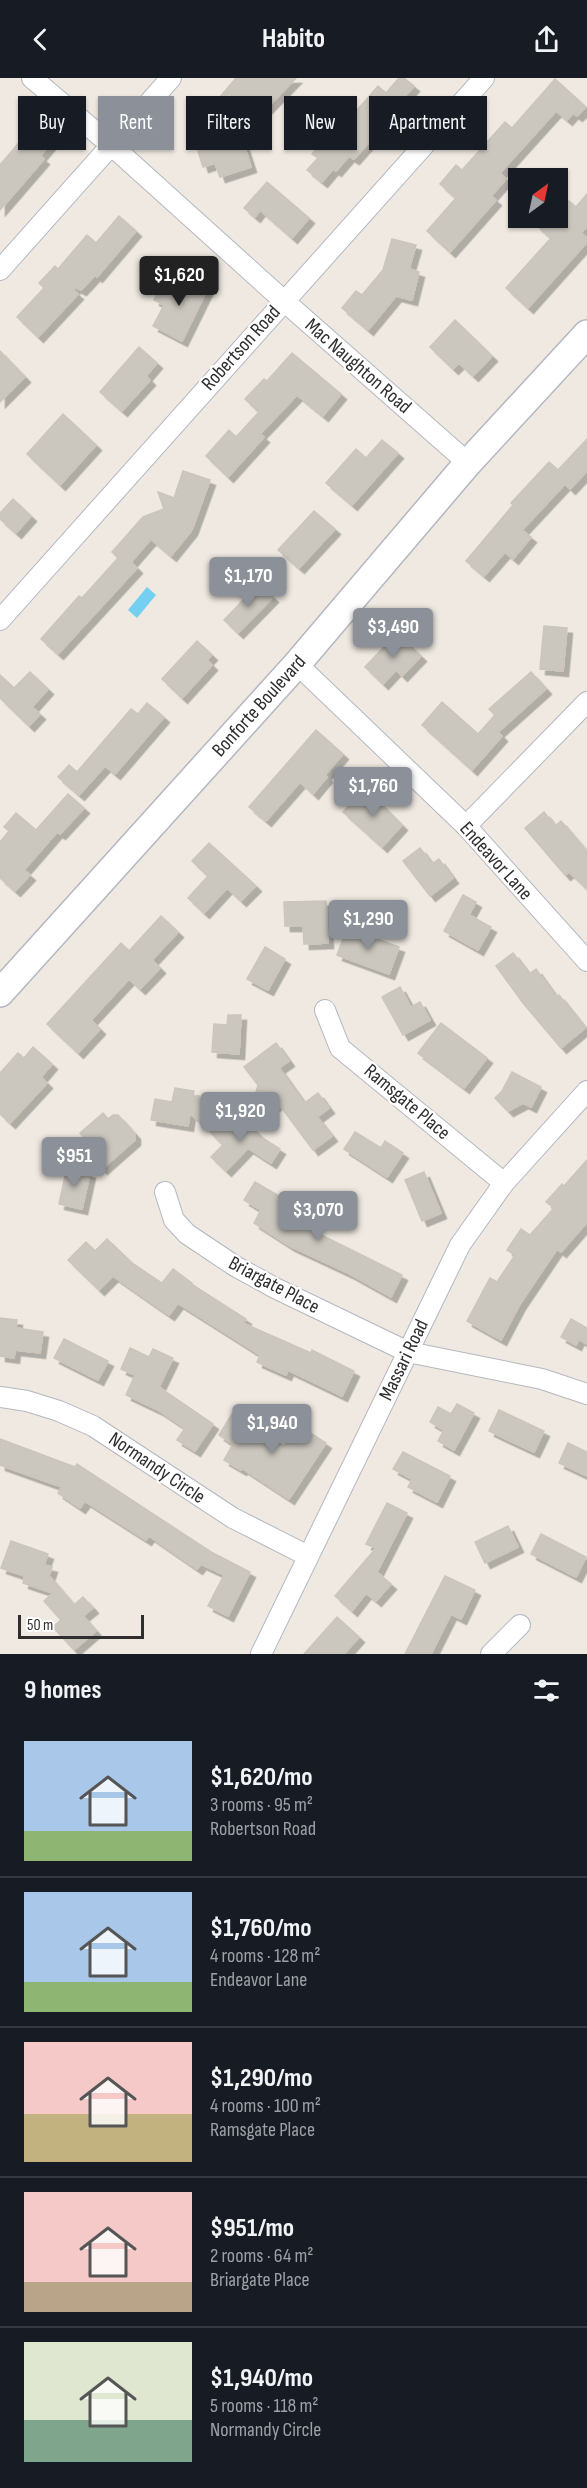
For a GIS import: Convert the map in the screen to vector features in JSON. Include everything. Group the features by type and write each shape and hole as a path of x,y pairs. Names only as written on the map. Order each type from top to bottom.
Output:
{"main road":[{"name":"Bonforte Boulevard","path":"0,993 297,664 468,463 587,334"}],"street":[{"name":"Mac Naughton Road","path":"32,78 98,134"},
{"path":"155,96 171,78"},
{"name":"Robertson Road","path":"0,620 484,78"},
{"path":"0,270 107,150"},
{"name":"Mac Naughton Road","path":"117,150 468,463"},
{"name":"Endeavor Lane","path":"297,664 466,826 587,961"},
{"path":"466,826 587,702"},
{"name":"Ramsgate Place","path":"325,1010 340,1048 504,1183"},
{"name":"Massari Road","path":"261,1654 460,1245 504,1183 587,1091"},
{"name":"Briargate Place","path":"165,1192 174,1220 187,1234 235,1266 275,1288 408,1352 542,1379 587,1394"},
{"name":"Normandy Circle","path":"0,1397 27,1401 59,1411 93,1426 233,1518 308,1556"},
{"path":"491,1654 520,1624"}],"water":[{"path":"147,587 156,595 137,618 128,610"}],"building":[{"path":"236,78 296,78 272,103 272,96 232,96 227,92 228,96 221,96"},
{"path":"399,78 404,78 414,86 405,96 369,96 378,86 386,93"},
{"path":"555,79 586,107 577,116 573,113 567,120 556,111 500,173 506,179 491,196 496,200 450,252 427,231 456,198 440,184 456,165 462,170 480,150 487,150 487,142 505,122 512,128"},
{"path":"369,96 369,142 354,159 349,156 322,182 307,170 318,158 312,154 315,150 357,150 357,110"},
{"path":"18,144 18,150 45,150 40,156 44,159 0,210 0,165"},
{"path":"246,150 251,167 220,177 215,163 203,167 198,151"},
{"path":"267,182 309,218 292,238 260,210 255,217 244,208"},
{"path":"587,194 587,226 581,233 587,238 587,242 528,308 506,288 551,238 539,228 568,228 568,202 576,207"},
{"path":"119,216 136,231 97,277 95,275 81,290 75,287 73,290 78,294 38,337 17,317 44,288 39,283 55,266 58,269 87,235 96,243"},
{"path":"392,239 416,245 409,269 419,272 412,300 396,296 368,330 342,308 356,291 362,295 383,270"},
{"path":"176,274 207,290 182,341 153,326 164,305 154,300 160,288 167,291"},
{"path":"455,320 492,356 473,376 459,363 453,369 430,347"},
{"path":"139,347 157,363 146,376 150,380 122,411 100,392"},
{"path":"0,351 25,377 0,402"},
{"path":"292,353 341,394 323,416 297,395 260,434 264,437 228,477 206,456 229,430 236,437 259,412 245,399 264,379 267,381"},
{"path":"63,414 96,445 60,485 27,454"},
{"path":"587,439 587,471 570,489 565,484 522,530 531,537 513,559 505,552 484,576 466,561 513,505 511,503 549,462 558,470"},
{"path":"382,440 398,453 352,505 326,483 356,449 366,458"},
{"path":"183,471 210,480 192,530 171,556 151,539 131,562 137,568 58,654 41,639 79,596 82,598 118,558 112,552 143,517 164,509 158,492 174,498"},
{"path":"13,499 31,516 16,533 0,519 0,513"},
{"path":"314,511 335,529 299,568 278,550"},
{"path":"259,584 273,597 238,633 224,620"},
{"path":"544,626 567,628 563,671 540,669"},
{"path":"397,633 421,656 402,676 396,670 383,684 365,667"},
{"path":"197,641 212,655 207,660 212,665 182,698 162,679"},
{"path":"30,672 48,689 32,707 40,714 29,726 0,698 0,675 14,688"},
{"path":"531,672 546,689 498,732 502,736 472,770 422,725 442,702 478,734 495,715 489,709"},
{"path":"147,703 164,717 115,774 105,766 79,795 58,777 69,765 77,772 131,709 138,714"},
{"path":"316,730 343,754 313,794 300,782 266,821 249,807"},
{"path":"365,788 402,825 382,847 343,812"},
{"path":"68,794 84,808 60,834 57,832 24,870 30,875 15,891 0,878 0,842 9,831 4,827 16,813 36,830"},
{"path":"544,812 555,826 561,821 587,852 587,889 569,872 565,875 525,828"},
{"path":"209,843 256,886 241,901 227,888 204,913 188,898 208,876 192,861"},
{"path":"420,848 432,864 439,859 453,878 430,896 403,861"},
{"path":"463,895 476,902 469,915 491,927 478,950 444,931"},
{"path":"326,901 328,943 304,944 303,926 285,926 284,902"},
{"path":"161,916 178,932 152,960 160,968 140,989 129,979 91,1020 100,1029 78,1053 47,1024 121,943 129,951"},
{"path":"347,928 399,947 389,974 337,955"},
{"path":"265,947 285,959 268,990 247,979"},
{"path":"513,953 529,974 536,969 556,997 559,995 585,1028 561,1048 523,1003 496,966"},
{"path":"400,987 411,1007 420,1002 430,1020 403,1035 382,997"},
{"path":"228,1015 241,1015 239,1054 212,1052 214,1024 227,1025"},
{"path":"441,1023 487,1058 464,1088 418,1053"},
{"path":"276,1043 289,1061 279,1068 304,1103 318,1093 329,1108 317,1117 332,1136 313,1150 278,1103 274,1106 267,1097 252,1107 258,1085 244,1067"},
{"path":"33,1047 52,1064 41,1077 47,1083 10,1123 0,1114 0,1073 18,1053 24,1058"},
{"path":"512,1072 541,1087 531,1107 523,1103 508,1111 495,1098 502,1091"},
{"path":"175,1088 194,1091 193,1096 209,1100 202,1125 190,1113 188,1126 151,1120 155,1099 172,1102"},
{"path":"103,1113 108,1119 113,1115 118,1115 135,1134 135,1140 102,1169 82,1148 88,1142 80,1133"},
{"path":"227,1115 240,1128 246,1122 264,1139 280,1149 271,1163 248,1148 226,1171 211,1157 223,1145 210,1132"},
{"path":"355,1132 381,1148 385,1141 403,1153 387,1177 344,1149"},
{"path":"587,1160 587,1222 561,1252 557,1249 520,1304 501,1340 467,1321 490,1278 497,1282 515,1255 507,1250 521,1229 530,1235 554,1208 546,1202"},
{"path":"67,1167 90,1173 82,1209 59,1204"},
{"path":"424,1172 441,1213 422,1221 405,1180"},
{"path":"255,1182 291,1203 283,1216 402,1275 391,1297 350,1274 290,1246 254,1223 261,1210 244,1200"},
{"path":"107,1239 132,1263 162,1283 173,1269 191,1284 246,1319 243,1323 311,1353 312,1350 354,1371 342,1396 288,1370 286,1375 257,1362 260,1355 178,1303 169,1315 113,1276 99,1290 68,1260 86,1242 95,1251"},
{"path":"0,1318 17,1320 16,1328 43,1332 40,1353 15,1350 14,1358 0,1356"},
{"path":"571,1319 587,1328 587,1344 579,1339 576,1345 561,1337"},
{"path":"64,1339 108,1361 98,1380 54,1358"},
{"path":"130,1348 149,1357 153,1349 173,1358 159,1387 213,1424 195,1451 177,1440 185,1428 158,1410 126,1395 135,1375 121,1369"},
{"path":"457,1404 474,1413 454,1450 438,1441 444,1430 430,1422 438,1407 451,1414"},
{"path":"499,1410 544,1431 534,1452 489,1431"},
{"path":"232,1414 284,1446 298,1425 326,1443 289,1499 242,1468 241,1470 224,1460 233,1444 219,1435"},
{"path":"0,1439 75,1467 77,1464 211,1552 250,1572 228,1616 208,1606 224,1575 201,1564 197,1569 149,1536 146,1540 85,1501 80,1508 58,1493 62,1487 0,1465"},
{"path":"568,1443 587,1452 587,1476 559,1463"},
{"path":"403,1452 450,1476 437,1502 408,1487 412,1479 393,1469"},
{"path":"387,1503 407,1513 377,1572 391,1584 376,1601 366,1593 352,1611 335,1596 376,1548 366,1544"},
{"path":"508,1526 518,1547 485,1563 475,1542"},
{"path":"541,1534 586,1557 576,1577 531,1554"},
{"path":"11,1541 48,1554 44,1565 52,1567 49,1576 74,1605 83,1597 93,1608 83,1616 96,1631 74,1650 53,1627 61,1620 44,1601 53,1593 23,1583 25,1576 1,1568"},
{"path":"445,1576 475,1590 461,1619 451,1614 431,1654 405,1654"},
{"path":"337,1617 359,1637 344,1654 304,1654"}]}
